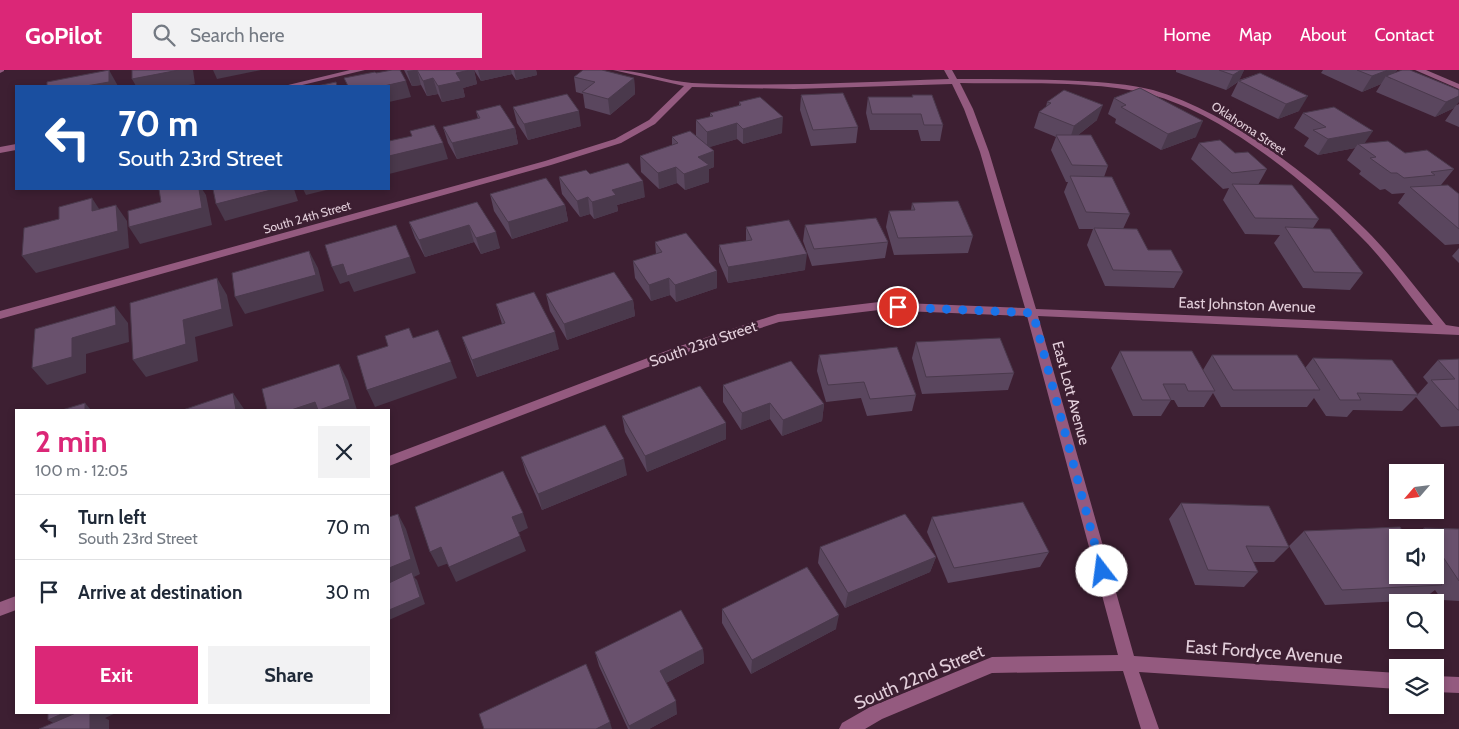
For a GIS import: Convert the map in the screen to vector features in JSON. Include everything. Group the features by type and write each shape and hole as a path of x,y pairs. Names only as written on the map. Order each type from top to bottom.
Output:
{"street":[{"path":"293,85 361,70"},
{"name":"Oklahoma Street","path":"617,70 690,85 794,87 956,82 1104,85 1150,92 1185,104 1219,121 1258,146 1330,202 1363,234 1443,329"},
{"name":"East Lott Avenue","path":"948,70 956,82 971,116 1033,313 1127,663 1150,729"},
{"path":"1419,70 1457,85"},
{"name":"South 24th Street","path":"0,316 548,163 618,141 652,122 690,85"},
{"path":"0,150 15,146"},
{"name":"South 23rd Street","path":"390,461 678,352 778,318 879,306 1033,313"},
{"name":"East Johnston Avenue","path":"1033,313 1269,320 1459,331"},
{"path":"0,609 15,603"},
{"name":"East Fordyce Avenue","path":"1127,663 1389,680"},
{"name":"South 22nd Street","path":"848,729 876,713 992,665 1127,663"},
{"path":"1444,684 1459,685"}],"building":[{"path":"109,70 109,82 92,85 47,85 47,82"},
{"path":"132,70 179,70 132,79"},
{"path":"400,70 406,81 388,85 348,85 344,78 375,72"},
{"path":"417,70 470,70 456,73 461,81 438,86 433,78 423,81"},
{"path":"583,70 602,70 634,78 608,99 582,92 595,82 574,77"},
{"path":"1219,70 1241,70 1233,75"},
{"path":"1357,70 1388,70 1372,76"},
{"path":"1402,70 1410,70 1459,90 1459,96 1446,102 1386,76"},
{"path":"1260,73 1308,96 1286,104 1239,81"},
{"path":"336,82 337,85 322,85"},
{"path":"1140,88 1203,121 1168,134 1121,107 1126,105 1114,98"},
{"path":"1064,90 1103,105 1074,126 1039,112 1051,103 1047,102"},
{"path":"843,93 858,127 813,130 801,95"},
{"path":"567,94 579,111 524,124 513,107"},
{"path":"912,95 932,95 943,125 924,125 921,114 872,114 868,97 913,97"},
{"path":"760,97 783,117 743,129 737,123 707,132 696,120 713,116 710,113 741,105 739,102"},
{"path":"500,105 515,128 452,143 443,127 480,118 476,111"},
{"path":"1334,107 1373,131 1328,139 1313,130 1326,127 1303,113"},
{"path":"434,125 443,143 390,156 390,141 412,136 410,131"},
{"path":"690,131 714,151 698,157 709,165 684,174 676,167 658,173 640,156 678,143 672,137"},
{"path":"1056,135 1091,135 1108,166 1072,165"},
{"path":"1220,140 1235,153 1248,152 1267,169 1232,173 1199,143"},
{"path":"1388,141 1405,153 1427,150 1454,169 1431,172 1435,175 1404,178 1397,173 1391,173 1370,158 1376,157 1358,144"},
{"path":"628,163 643,181 612,190 616,195 592,202 588,197 577,201 559,177 586,170 590,174"},
{"path":"1070,176 1112,177 1130,214 1086,212"},
{"path":"546,178 565,205 508,222 490,194"},
{"path":"1232,184 1292,185 1319,219 1255,218"},
{"path":"1448,185 1459,194 1459,229 1410,187"},
{"path":"159,190 199,190 202,208 129,227 128,211 161,202"},
{"path":"213,190 271,190 216,204"},
{"path":"92,198 92,211 116,205 118,231 22,256 24,228 59,219 59,207"},
{"path":"958,201 973,236 898,238 889,211 915,210 912,203"},
{"path":"477,202 496,232 476,238 469,225 419,240 409,222"},
{"path":"876,218 888,242 814,249 805,225"},
{"path":"789,220 807,254 728,267 719,245 752,240 746,227"},
{"path":"396,225 410,257 347,276 343,264 332,267 325,245"},
{"path":"1285,227 1330,229 1363,273 1314,272"},
{"path":"1094,228 1137,229 1148,250 1171,250 1183,272 1113,270"},
{"path":"686,233 717,271 675,285 669,278 649,285 633,261 662,252 655,242"},
{"path":"309,251 316,275 235,297 232,273"},
{"path":"614,272 633,300 564,324 546,294"},
{"path":"217,278 222,309 183,320 186,344 133,360 130,303"},
{"path":"534,292 555,332 472,360 462,337 505,323 496,304"},
{"path":"115,306 116,325 72,338 72,357 32,368 35,329"},
{"path":"409,328 413,338 438,330 451,362 367,390 357,356 388,346 385,336"},
{"path":"1000,338 1014,373 926,377 916,342"},
{"path":"897,347 916,395 870,399 864,382 828,385 819,355"},
{"path":"1120,351 1192,351 1215,391 1188,391 1185,384 1163,384 1171,400 1142,400"},
{"path":"1212,355 1297,355 1320,390 1233,390"},
{"path":"1313,358 1392,360 1418,395 1357,393 1361,400 1340,400"},
{"path":"1459,359 1458,410 1431,380 1455,379 1438,360"},
{"path":"791,361 824,404 783,420 770,403 742,413 723,385"},
{"path":"339,364 350,399 322,409 318,409 315,402 294,409 267,409 262,389"},
{"path":"700,386 726,423 645,456 622,416"},
{"path":"233,393 236,409 186,409"},
{"path":"85,403 85,409 65,409"},
{"path":"605,425 624,459 538,494 521,457"},
{"path":"503,471 523,513 512,517 520,536 449,567 441,547 430,552 415,507"},
{"path":"1023,502 1049,552 954,568 932,517"},
{"path":"1181,503 1269,506 1289,547 1246,546 1258,572 1208,570"},
{"path":"398,514 411,559 390,568 390,517"},
{"path":"905,514 936,557 848,593 820,547"},
{"path":"1400,527 1401,529 1389,529 1389,584 1442,585 1342,590 1304,531"},
{"path":"1424,528 1459,529 1459,581 1444,558 1444,529"},
{"path":"807,567 839,615 752,660 722,609"},
{"path":"412,572 420,597 390,610 390,583"},
{"path":"681,610 703,649 660,671 676,701 629,726 595,652"},
{"path":"586,664 610,722 596,729 484,729 479,714"},
{"path":"48,714 62,714 48,720"},
{"path":"73,714 90,714 90,729 39,729"}],"route":[{"path":"898,307 1033,313 1102,571"}]}
